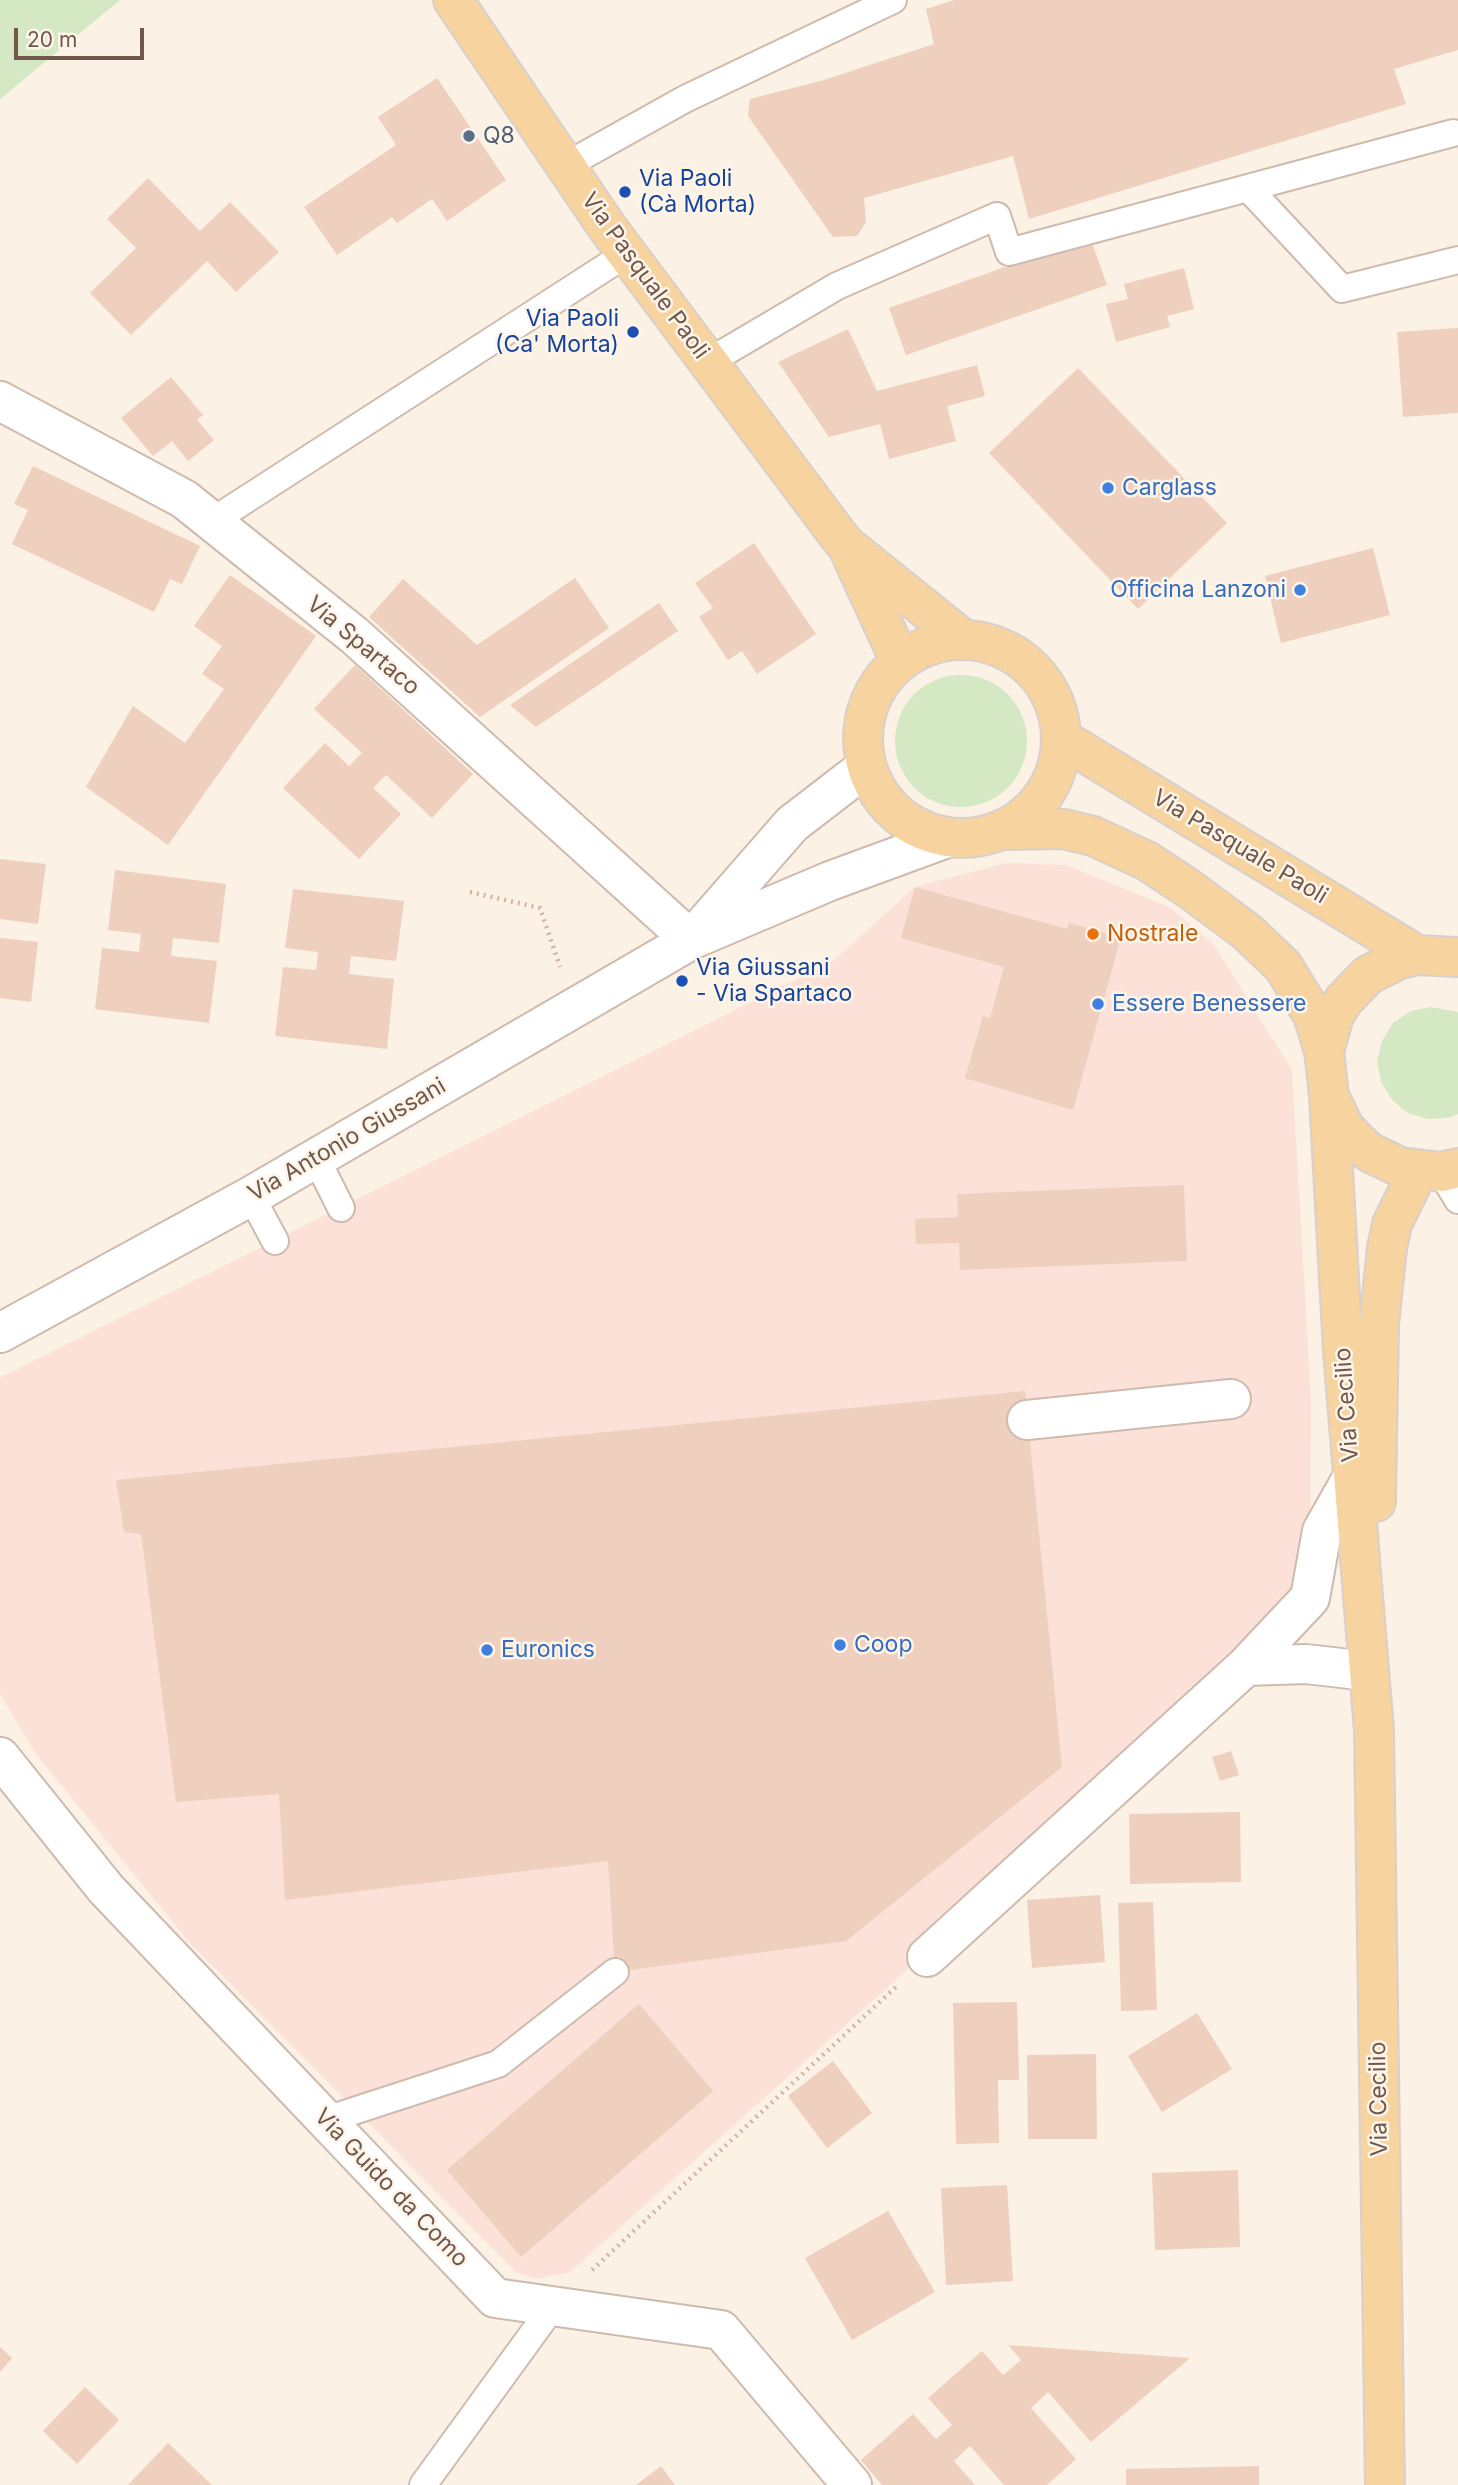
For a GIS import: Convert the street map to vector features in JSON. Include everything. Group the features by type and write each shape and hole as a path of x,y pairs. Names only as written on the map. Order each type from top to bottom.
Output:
{"main road":[{"name":"Via Pasquale Paoli","path":"453,0 626,254 846,545 900,661"},
{"name":"Via Pasquale Paoli","path":"846,545 963,639"},
{"path":"963,639 998,646 1020,658 1039,676 1059,715 1062,739 1051,787 1024,818 1004,830 978,838 947,838 911,824 895,813 873,785 866,767 863,744 868,705 886,673 900,661 938,642 963,639"},
{"name":"Via Pasquale Paoli","path":"1062,739 1418,955"},
{"path":"1004,830 1064,829 1093,836 1147,861 1188,888 1246,931 1283,966 1313,1015 1324,1051"},
{"path":"1324,1051 1334,1016 1354,987 1383,966 1418,955 1458,957"},
{"name":"Via Cecilio","path":"1324,1051 1352,1478 1367,1671 1373,1714"},
{"path":"1329,1096 1344,1127 1369,1152 1400,1167 1444,1178"},
{"name":"Via Cecilio","path":"1385,2485 1373,1714 1382,1285 1392,1224 1444,1178"}],"street":[{"name":"Via Spartaco","path":"0,401 184,499 355,636 691,940"},
{"name":"Via Antonio Giussani","path":"691,940 792,824 866,767"},
{"name":"Via Antonio Giussani","path":"0,1333 251,1196 691,940 830,881 947,838"},
{"path":"1027,1420 1231,1399"},
{"path":"927,1957 1246,1665 1310,1598 1322,1531 1352,1478"},
{"path":"1246,1665 1306,1664 1367,1671"},
{"name":"Via Guido da Como","path":"0,1757 106,1888 495,2298 721,2330 852,2485"}],"lane":[{"path":"565,166 685,99 894,0"},
{"path":"708,362 837,286 997,216 1009,252 1453,133"},
{"path":"1248,188 1342,289 1458,260"},
{"path":"211,522 626,254"},
{"path":"316,1158 341,1208"},
{"path":"251,1196 275,1241"},
{"path":"326,2120 498,2064 615,1972"},
{"path":"423,2485 553,2306"}],"path":[{"path":"470,892 540,908 574,1008"},
{"path":"553,2306 927,1957"}],"shaded area":[{"path":"1006,863 1066,865 1169,907 1214,945 1292,1070 1311,1400 1310,1598 1246,1666 570,2272 536,2279 516,2272 190,1943 36,1754 0,1694 0,1378 833,961 915,887"}],"green space":[{"path":"0,0 120,0 0,99"},
{"path":"961,675 986,680 1008,694 1022,716 1027,741 1022,766 1008,788 986,802 961,807 936,802 914,788 900,766 895,741 900,716 914,694 936,680"},
{"path":"1431,1007 1458,1012 1458,1114 1448,1118 1427,1119 1408,1113 1392,1100 1381,1082 1377,1061 1382,1041 1393,1023 1411,1011"}],"building":[{"path":"954,0 1458,0 1458,50 1394,69 1406,104 1029,219 1013,156 864,198 866,222 857,236 833,237 748,116 750,99 824,80 934,44 926,9"},
{"path":"437,78 506,180 447,221 432,199 397,223 392,217 337,255 304,207 396,145 378,117"},
{"path":"148,178 200,231 230,202 279,252 236,292 207,261 131,335 90,293 136,248 107,219"},
{"path":"1090,237 1107,285 906,355 889,308"},
{"path":"1184,268 1194,309 1167,316 1170,327 1116,342 1106,304 1128,299 1124,284"},
{"path":"1458,328 1458,413 1403,417 1397,332"},
{"path":"848,329 877,391 977,365 985,396 947,406 956,441 889,459 880,424 829,437 778,362"},
{"name":"Carglass","path":"1078,368 1227,523 1138,609 989,453"},
{"path":"171,377 203,415 197,420 214,440 188,461 172,441 153,456 121,418"},
{"path":"33,466 200,546 182,584 170,579 154,612 12,544 28,510 14,504"},
{"path":"754,543 816,634 757,674 742,651 728,660 699,617 713,608 695,583"},
{"path":"1373,548 1390,615 1281,643 1265,576"},
{"path":"230,575 316,636 168,845 86,787 133,706 185,743 224,689 202,674 222,646 194,626"},
{"path":"575,578 609,628 480,717 369,617 403,579 477,645"},
{"path":"659,603 678,631 536,727 510,705"},
{"path":"355,665 473,774 432,818 386,775 373,788 401,814 359,859 283,788 325,743 349,766 362,753 314,709"},
{"path":"0,859 46,864 38,924 0,919"},
{"path":"115,870 226,884 219,943 173,938 171,956 217,961 209,1023 95,1009 102,948 139,952 141,934 108,930"},
{"path":"915,887 1067,929 1069,923 1121,937 1073,1110 965,1078 983,1016 990,1018 1004,967 901,938"},
{"path":"293,889 404,901 396,961 351,956 349,974 394,979 387,1049 275,1036 283,967 316,970 318,952 285,948"},
{"path":"0,938 38,942 31,1002 0,998"},
{"path":"1184,1185 1187,1261 960,1270 959,1243 916,1244 915,1219 958,1217 957,1194"},
{"path":"1025,1391 1062,1767 846,1941 615,1972 608,1861 285,1900 279,1794 176,1802 141,1534 124,1532 116,1480"},
{"path":"1231,1751 1239,1775 1220,1781 1212,1757"},
{"path":"1240,1812 1241,1882 1130,1884 1129,1814"},
{"path":"1100,1895 1105,1962 1032,1968 1027,1900"},
{"path":"1153,1902 1157,2010 1121,2011 1118,1903"},
{"path":"1017,2002 1019,2080 998,2080 999,2143 956,2144 953,2003"},
{"path":"639,2004 713,2091 521,2257 447,2170"},
{"path":"1197,2013 1232,2069 1162,2112 1128,2056"},
{"path":"1096,2054 1097,2139 1028,2139 1027,2055"},
{"path":"833,2061 872,2113 827,2148 788,2096"},
{"path":"1238,2170 1240,2247 1155,2250 1152,2173"},
{"path":"1007,2185 1013,2281 946,2285 941,2188"},
{"path":"888,2211 935,2292 852,2340 805,2258"},
{"path":"1008,2345 1190,2358 1091,2442 1048,2392 1031,2408 1076,2459 1047,2485 1004,2485 970,2446 954,2461 975,2485 882,2485 861,2460 913,2414 936,2439 952,2425 928,2398 982,2351 1003,2375 1021,2360"},
{"path":"0,2347 12,2358 0,2372"},
{"path":"85,2387 119,2420 77,2464 43,2431"},
{"path":"168,2443 212,2485 128,2485"},
{"path":"661,2466 675,2485 636,2485"},
{"path":"1259,2466 1259,2485 1126,2485 1126,2469"}],"place":[{"name":"Q8","path":"469,136"},
{"name":"Via Paoli (Cà Morta)","path":"625,192"},
{"name":"Via Paoli (Ca' Morta)","path":"633,332"},
{"name":"Carglass","path":"1108,488"},
{"name":"Officina Lanzoni","path":"1300,590"},
{"name":"Nostrale","path":"1093,934"},
{"name":"Via Giussani - Via Spartaco","path":"682,981"},
{"name":"Essere Benessere","path":"1098,1004"},
{"name":"Coop","path":"840,1645"},
{"name":"Euronics","path":"487,1650"}]}
